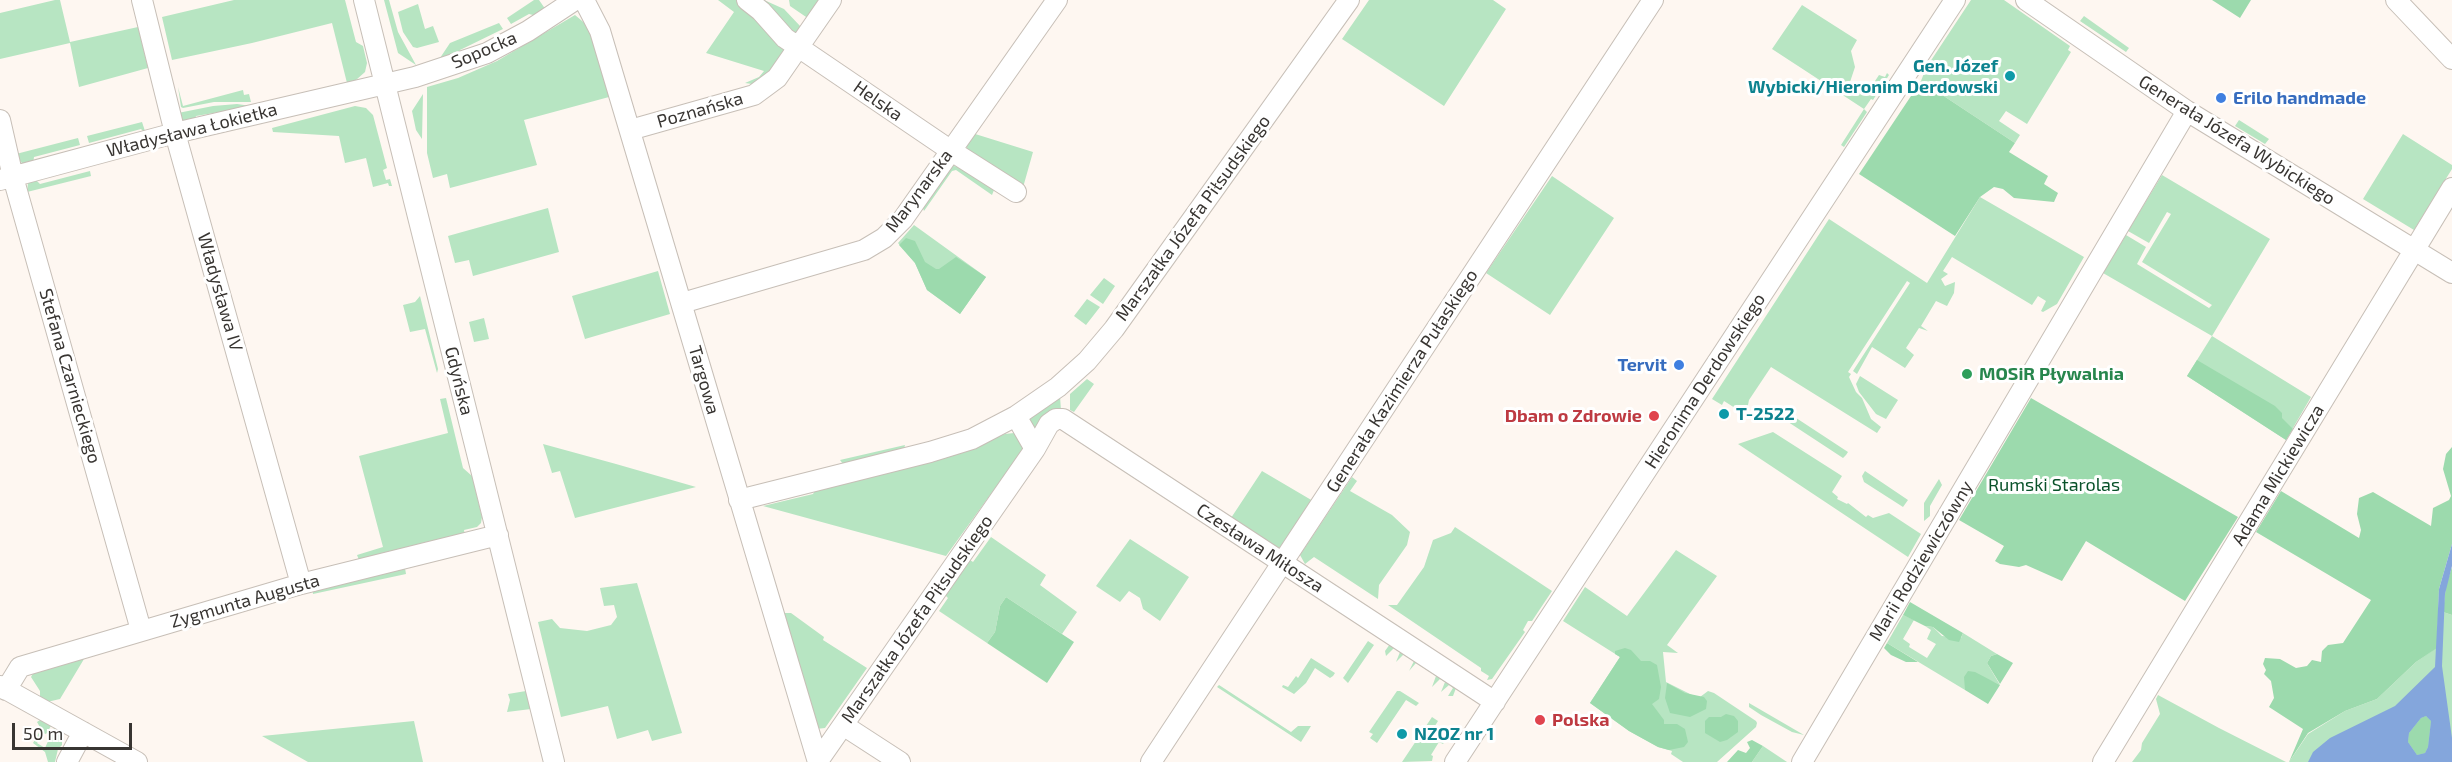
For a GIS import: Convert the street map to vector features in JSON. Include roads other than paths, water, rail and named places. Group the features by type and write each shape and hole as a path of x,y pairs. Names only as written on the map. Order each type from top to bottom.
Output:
{"street":[{"name":"Władysława IV","path":"141,0 175,133 301,584"},
{"name":"Gdyńska","path":"364,0 555,762"},
{"name":"Sopocka","path":"385,84 415,77 487,53 575,0"},
{"name":"Targowa","path":"584,0 600,31 818,761"},
{"name":"Helska","path":"747,0 761,11 785,38 1016,192"},
{"name":"Poznańska","path":"630,130 754,95 777,78 831,0"},
{"name":"Marynarska","path":"682,303 864,250 884,238 903,219 1057,0"},
{"name":"Generała Kazimierza Pułaskiego","path":"1151,762 1653,0"},
{"name":"Hieronima Derdowskiego","path":"1455,762 1955,0"},
{"name":"Generała Józefa Wybickiego","path":"2026,0 2187,111 2452,273"},
{"path":"2396,0 2452,59"},
{"name":"Marszałka Józefa Piłsudskiego","path":"739,500 930,452 972,439 1016,416 1058,387 1087,361 1114,329 1339,3"},
{"name":"Władysława Łokietka","path":"7,178 175,133 385,84"},
{"name":"Marii Rodziewiczówny","path":"1802,762 2187,111"},
{"name":"Stefana Czarnieckiego","path":"0,120 7,178 141,630"},
{"name":"Adama Mickiewicza","path":"2103,762 2452,188"},
{"path":"1016,416 1035,449"},
{"name":"Czesława Miłosza","path":"1035,449 1049,423 1056,418 1063,419 1495,702"},
{"name":"Marszałka Józefa Piłsudskiego","path":"818,761 1035,449"},
{"name":"Zygmunta Augusta","path":"3,688 20,667 301,584 498,535"},
{"path":"3,688 136,762"},
{"path":"843,725 900,762"},
{"path":"68,762 83,732"}],"water":[{"path":"2452,544 2452,566 2445,594 2442,666 2452,738 2452,762 2308,762 2313,752 2330,738 2395,706 2435,667 2439,589","holes":["2426,716 2431,721 2428,747 2425,753 2417,755 2408,742 2409,733 2421,718"]}],"place":[{"name":"Gen. Józef Wybicki/Hieronim Derdowski","path":"2010,76"},
{"name":"Erilo handmade","path":"2221,98"},
{"name":"Tervit","path":"1679,365"},
{"name":"MOSiR Pływalnia","path":"1967,374"},
{"name":"T-2522","path":"1724,414"},
{"name":"Dbam o Zdrowie","path":"1654,416"},
{"name":"Polska","path":"1540,720"},
{"name":"NZOZ nr 1","path":"1402,734"}],"park label":[{"name":"Rumski Starolas","path":"2054,485"}]}
